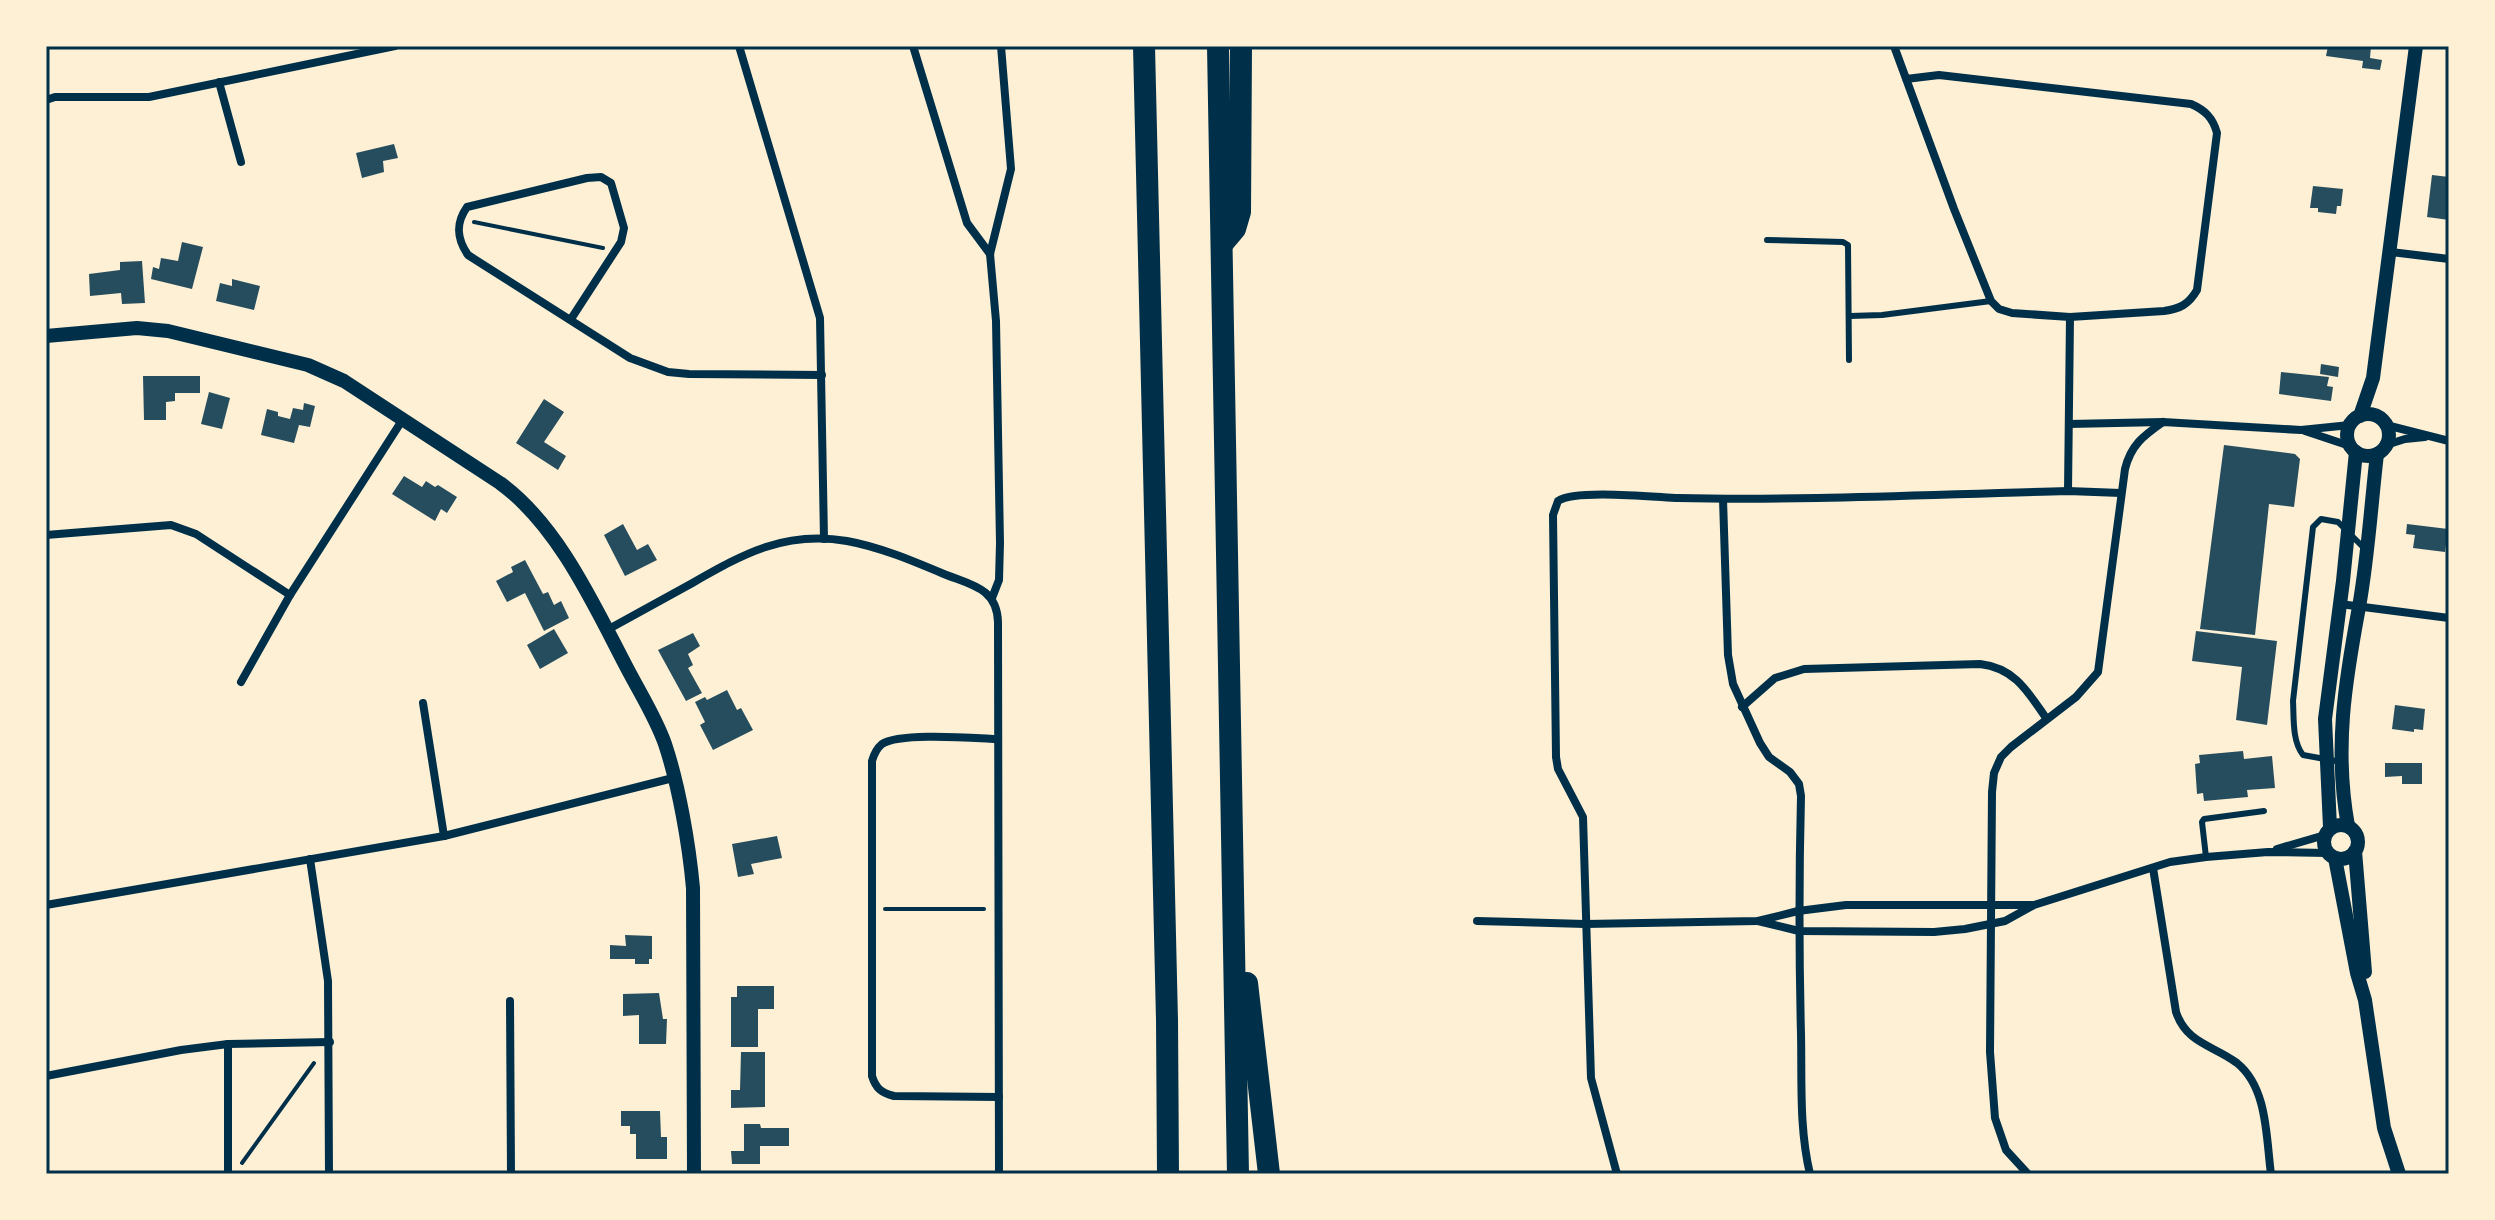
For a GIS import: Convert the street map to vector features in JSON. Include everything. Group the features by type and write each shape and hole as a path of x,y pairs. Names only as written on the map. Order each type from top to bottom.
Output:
{"highway":[{"path":"1218,46 1238,1174"},
{"path":"1223,243 1235,229 1240,212 1241,46"},
{"path":"1141,51 1167,1020 1168,1174"},
{"path":"1232,850 1269,1174"}],"street":[{"path":"46,100 55,97 149,97 395,46"},
{"path":"739,46 817,303 822,335 824,539"},
{"path":"913,46 967,223 990,254"},
{"path":"992,598 999,580 1000,543 996,321 990,254 1011,169 1001,46"},
{"path":"1894,46 1906,79 1954,209 1991,301 1999,309 2012,313 2070,317 2174,310 2191,300 2197,290 2217,133 2214,123 2200,108 2191,104 1939,75 1906,79"},
{"path":"2365,1000 2355,851 2358,837 2348,826 2325,719 2349,531 2353,449 2348,438 2373,378 2416,46"},
{"path":"219,82 241,162"},
{"path":"571,319 621,242 624,228 614,187 608,179 587,178 467,207 460,219 459,238 468,255 630,358 668,372 689,374 822,375"},
{"path":"2391,252 2449,259"},
{"path":"2068,491 2070,317"},
{"path":"46,326 46,336 137,328 168,331 319,369 344,381 500,483 532,510 555,539 607,630 666,746 690,858 693,888 694,1174"},
{"path":"2373,378 2389,437 2382,450 2333,760 2328,831 2323,844 2331,855 2365,1000 2384,1128 2399,1174"},
{"path":"2069,424 2163,422 2301,430 2372,415 2426,437 2449,441"},
{"path":"241,682 290,595 403,419"},
{"path":"2028,1174 2006,1150 1995,1118 1990,1052 1994,773 2001,757 2011,747 2076,697 2098,672 2129,453 2139,439 2163,422"},
{"path":"2301,430 2364,456 2405,439 2426,437"},
{"path":"1617,1174 1593,1088 1583,817 1558,769 1556,757 1555,505 1563,497 1569,496 1723,499 2068,491 2121,493"},
{"path":"1723,499 1728,655 1733,684 1769,757 1790,772 1799,784 1801,796 1798,911 1802,1117 1810,1174"},
{"path":"46,535 171,525 196,534 290,595"},
{"path":"607,630 745,553 780,542 824,539 857,543 978,587 992,598 998,622 999,1174"},
{"path":"2340,604 2449,618"},
{"path":"1742,707 1775,678 1804,669 1980,664 2012,674 2046,718"},
{"path":"423,703 444,836"},
{"path":"998,739 904,738 886,742 877,749 872,761 872,1076 881,1091 894,1096 999,1097"},
{"path":"46,905 444,836 673,778"},
{"path":"2268,852 2328,831 2339,824 2348,826"},
{"path":"1758,921 1799,931 1934,932 2005,921 2034,905 2170,862 2268,852 2331,855 2344,859 2355,851"},
{"path":"310,859 328,981 329,1174"},
{"path":"2153,868 2180,1023 2187,1033 2238,1064 2250,1078 2260,1096 2271,1174"},
{"path":"1477,921 1585,924 1758,921 1798,911 1846,905 2034,905"},
{"path":"510,1001 511,1174"},
{"path":"46,1076 228,1044 330,1042"},
{"path":"228,1044 231,1174"}],"lane":[{"path":"1767,240 1846,243 1849,248 1849,360"},
{"path":"1850,316 1991,301"},
{"path":"2333,760 2303,755 2299,751 2294,729 2293,701 2313,527 2321,519 2338,522 2366,550"},
{"path":"2206,857 2204,819 2264,811"}],"path":[{"path":"460,219 617,251"},
{"path":"872,909 999,909"},
{"path":"231,1174 330,1042"}],"building":[{"path":"2328,46 2371,46 2370,58 2382,60 2380,70 2362,68 2363,61 2326,56"},
{"path":"394,144 398,158 383,161 384,172 362,178 356,153"},
{"path":"2432,175 2449,177 2449,220 2427,217"},
{"path":"2313,186 2343,189 2341,206 2337,206 2336,214 2310,208"},
{"path":"182,242 203,247 192,289 151,279 153,267 159,269 161,258 178,261"},
{"path":"142,261 145,303 122,304 121,293 90,296 89,274 120,270 120,262"},
{"path":"232,279 260,286 254,310 216,301 220,283 232,286"},
{"path":"2321,364 2339,367 2338,377 2320,374"},
{"path":"2281,372 2329,377 2327,386 2333,387 2331,401 2279,394"},
{"path":"143,376 200,376 200,393 175,393 175,401 166,402 166,420 144,420"},
{"path":"209,392 230,398 222,429 201,424"},
{"path":"544,399 564,412 544,442 566,456 558,470 516,443"},
{"path":"304,403 315,406 310,427 299,425 294,443 261,435 267,409 290,419 293,408 303,410"},
{"path":"2224,445 2295,454 2300,459 2294,507 2269,504 2255,635 2200,629"},
{"path":"404,476 422,487 426,481 435,487 438,485 457,497 447,513 441,509 435,521 392,494"},
{"path":"623,524 637,550 648,544 657,560 625,576 604,535"},
{"path":"2407,524 2448,529 2445,552 2413,548 2415,535 2406,534"},
{"path":"525,560 543,594 548,592 554,605 561,601 569,618 544,631 525,593 507,602 496,581 513,572 511,567"},
{"path":"554,629 568,653 540,669 527,645"},
{"path":"2196,631 2277,641 2267,725 2236,720 2242,667 2192,661"},
{"path":"693,633 700,646 688,654 693,665 688,668 702,693 686,701 658,650"},
{"path":"727,690 737,710 741,708 753,730 713,750 700,725 705,722 695,702"},
{"path":"2395,705 2425,709 2423,730 2392,729"},
{"path":"2243,751 2244,759 2272,756 2275,788 2247,790 2248,797 2204,801 2203,793 2197,794 2195,764 2200,763 2199,755"},
{"path":"2385,763 2422,763 2422,784 2402,784 2402,776 2385,777"},
{"path":"777,836 782,858 751,864 754,874 738,877 732,844"},
{"path":"625,935 652,936 652,959 649,959 649,964 635,964 635,959 610,959 610,945 626,946"},
{"path":"737,986 774,986 774,1009 758,1009 758,1047 731,1047 731,997 737,997"},
{"path":"659,993 663,1019 667,1019 666,1044 639,1044 639,1015 623,1016 623,994"},
{"path":"741,1052 765,1052 765,1107 731,1108 731,1090 740,1090"},
{"path":"621,1111 660,1111 661,1137 667,1137 667,1159 636,1159 636,1134 630,1134 630,1126 621,1126"},
{"path":"744,1124 760,1124 761,1128 789,1128 789,1146 760,1146 760,1164 732,1164 731,1151 744,1151"}]}
